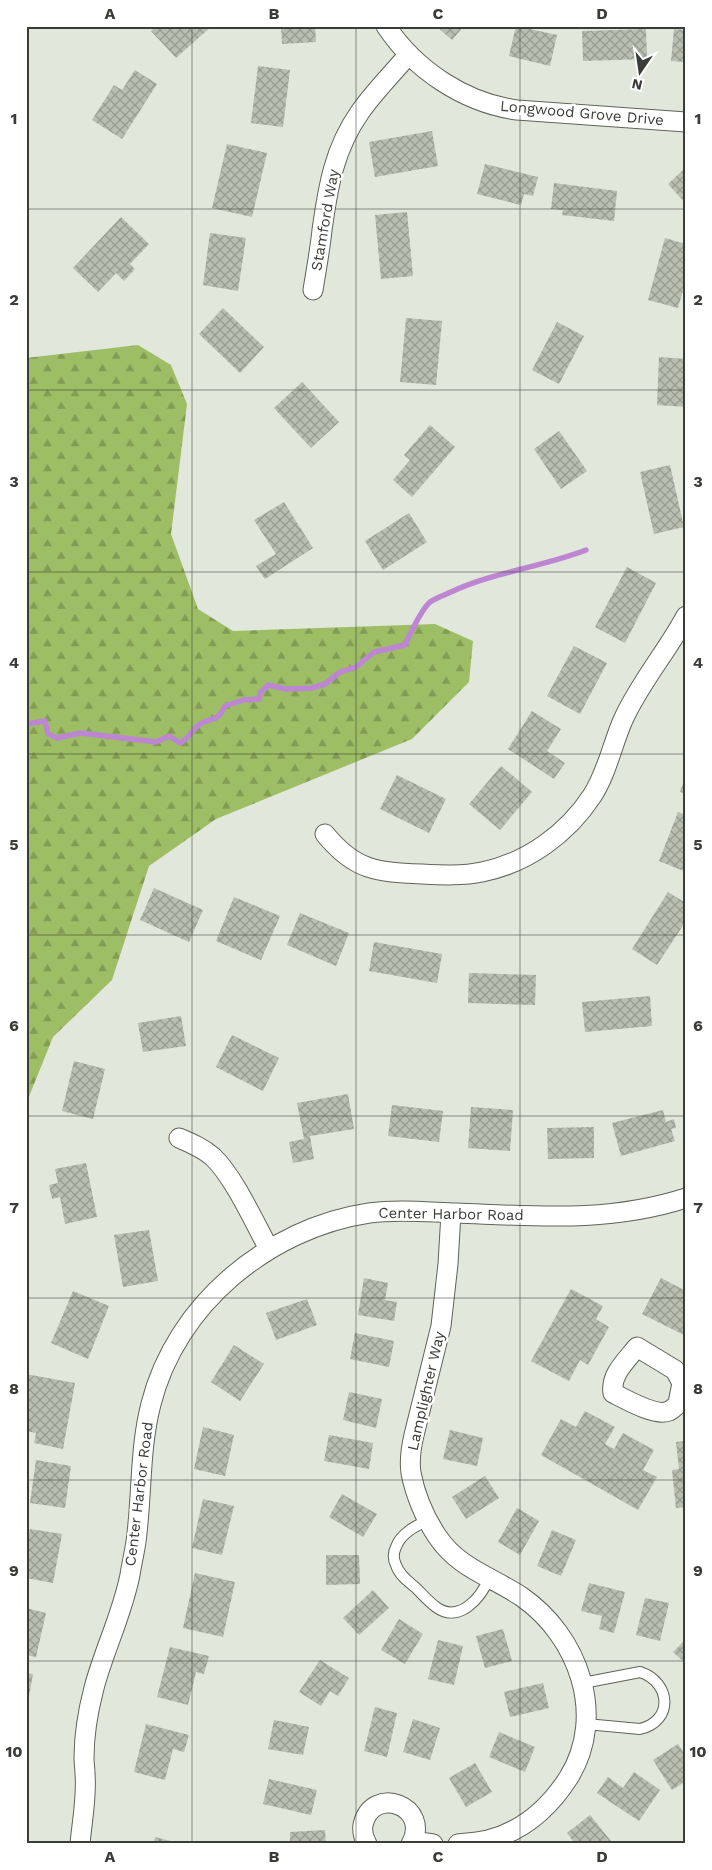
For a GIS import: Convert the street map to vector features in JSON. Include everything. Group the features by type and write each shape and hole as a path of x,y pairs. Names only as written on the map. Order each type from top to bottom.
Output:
{"street":[{"name":"Longwood Grove Drive","path":"386,26 409,54 431,73 455,89 479,101 502,108 686,122"},
{"name":"Stamford Way","path":"313,290 326,197 341,145 360,112 409,54"},
{"path":"325,834 338,850 354,862 373,870 386,872 455,875 482,872 507,865 532,853 554,838 576,818 592,796 605,770 623,720 636,694 686,616"},
{"path":"179,1138 196,1145 212,1156 225,1170 269,1249"},
{"name":"Center Harbor Road","path":"80,1844 86,1775 84,1760 87,1720 94,1688 129,1580 137,1535 144,1434 151,1402 164,1366 175,1344 192,1317 215,1291 240,1268 269,1249 339,1218 373,1213 451,1213 563,1217 605,1215 642,1210 686,1198"},
{"name":"Lamplighter Way","path":"451,1213 448,1264 441,1326 410,1453 411,1473 419,1500 428,1520 437,1536 453,1555 471,1570 522,1597 552,1624 570,1648 583,1683 586,1702 586,1724 581,1749 573,1770 560,1792 544,1809 526,1823 507,1833 487,1840 458,1844"},
{"path":"368,1844 362,1829 365,1819 371,1810 380,1804 390,1802 401,1805 414,1820 416,1832 412,1842 433,1844"}],"lane":[{"path":"428,1520 412,1528 399,1539 395,1548 394,1558 400,1573 437,1608 445,1612 458,1612 466,1609 476,1600 489,1578"},
{"path":"583,1683 640,1672 650,1675 657,1681 665,1698 664,1708 660,1716 654,1723 645,1728 586,1724"}],"green space":[{"path":"138,345 171,365 187,404 171,534 198,609 233,631 435,624 473,641 469,682 412,739 216,819 149,866 112,980 53,1037 26,1104 26,358"}],"building":[{"path":"156,26 212,26 176,58 151,31"},
{"path":"281,26 315,26 316,42 282,44"},
{"path":"436,26 464,26 452,40"},
{"path":"516,26 557,35 550,66 509,56"},
{"path":"646,29 647,59 583,61 582,31"},
{"path":"674,29 686,30 686,62 671,61"},
{"path":"258,66 290,70 283,127 251,123"},
{"path":"135,70 157,84 122,139 92,120 114,85 122,90"},
{"path":"432,131 438,166 375,177 369,142"},
{"path":"227,144 267,153 252,217 212,208"},
{"path":"485,164 538,177 533,196 524,194 521,205 477,194"},
{"path":"686,167 686,204 668,184"},
{"path":"554,183 617,191 614,221 562,215 563,210 551,209"},
{"path":"407,212 413,276 381,279 375,215"},
{"path":"121,217 149,244 130,264 135,269 124,281 116,273 98,292 73,268"},
{"path":"210,233 246,238 238,291 203,285"},
{"path":"665,238 686,244 686,280 678,308 648,300"},
{"path":"223,308 264,347 240,373 199,334"},
{"path":"406,318 442,321 436,385 400,382"},
{"path":"557,322 584,336 559,384 532,370"},
{"path":"659,357 686,359 686,407 657,405"},
{"path":"302,382 339,422 311,448 274,408"},
{"path":"430,425 455,447 412,497 393,480 410,460 404,455"},
{"path":"559,431 587,471 561,489 534,449"},
{"path":"670,465 684,527 654,534 640,472"},
{"path":"284,502 313,548 265,579 256,566 276,554 254,520"},
{"path":"409,513 427,542 383,570 365,541"},
{"path":"627,567 656,583 625,643 595,627"},
{"path":"574,646 607,663 580,714 547,696"},
{"path":"532,711 561,729 547,751 565,763 554,779 508,749"},
{"path":"501,766 532,792 500,830 469,804"},
{"path":"686,774 686,794 680,792"},
{"path":"397,775 446,799 429,833 380,809"},
{"path":"678,812 686,815 686,872 659,861"},
{"path":"154,888 203,910 189,942 140,920"},
{"path":"668,892 686,903 686,921 657,965 632,949"},
{"path":"234,897 280,916 261,960 216,941"},
{"path":"300,913 349,933 336,966 287,945"},
{"path":"374,942 442,954 437,983 369,971"},
{"path":"469,973 536,975 535,1005 468,1003"},
{"path":"650,996 652,1026 585,1032 582,1002"},
{"path":"181,1016 186,1046 143,1052 138,1023"},
{"path":"232,1035 279,1058 263,1091 216,1067"},
{"path":"74,1061 105,1069 93,1119 62,1111"},
{"path":"348,1094 354,1129 310,1136 314,1159 293,1163 289,1142 304,1139 297,1103"},
{"path":"392,1105 443,1111 439,1142 388,1136"},
{"path":"471,1107 513,1110 510,1151 468,1148"},
{"path":"663,1110 666,1122 674,1119 676,1128 671,1129 675,1141 621,1156 612,1123"},
{"path":"594,1127 594,1158 548,1159 547,1128"},
{"path":"86,1163 97,1217 65,1224 60,1197 52,1199 49,1185 58,1183 55,1169"},
{"path":"149,1230 158,1281 123,1287 114,1235"},
{"path":"364,1278 388,1283 385,1300 397,1302 394,1321 358,1315"},
{"path":"661,1278 686,1291 686,1336 642,1314"},
{"path":"571,1289 603,1306 596,1319 609,1327 588,1365 580,1360 569,1381 531,1361"},
{"path":"73,1291 109,1306 88,1359 51,1343"},
{"path":"307,1299 317,1325 276,1340 266,1313"},
{"path":"355,1333 394,1341 389,1367 350,1359"},
{"path":"234,1345 264,1364 240,1401 211,1382"},
{"path":"26,1374 75,1383 63,1449 34,1443 36,1433 26,1431"},
{"path":"349,1392 382,1399 376,1428 343,1420"},
{"path":"585,1411 615,1427 605,1444 614,1449 623,1433 654,1450 643,1470 657,1477 638,1510 541,1455 561,1419 576,1427"},
{"path":"203,1427 234,1435 225,1476 194,1469"},
{"path":"450,1430 483,1438 477,1466 443,1459"},
{"path":"329,1435 373,1443 369,1469 324,1461"},
{"path":"686,1441 686,1507 676,1508 672,1470 679,1469 676,1442"},
{"path":"36,1460 71,1466 65,1508 30,1503"},
{"path":"485,1476 499,1498 466,1519 452,1497"},
{"path":"342,1494 377,1514 363,1537 329,1517"},
{"path":"203,1499 234,1506 222,1555 192,1548"},
{"path":"517,1508 539,1521 520,1555 498,1542"},
{"path":"30,1529 62,1534 53,1583 26,1578 26,1548"},
{"path":"552,1530 576,1540 561,1576 537,1566"},
{"path":"326,1555 359,1555 360,1584 326,1585"},
{"path":"195,1573 235,1582 223,1637 183,1628"},
{"path":"589,1583 625,1592 614,1633 599,1629 602,1616 581,1611"},
{"path":"373,1590 389,1608 359,1635 343,1618"},
{"path":"645,1598 669,1603 660,1641 636,1635"},
{"path":"26,1608 46,1613 36,1657 26,1655"},
{"path":"399,1619 423,1634 405,1664 381,1650"},
{"path":"503,1629 512,1661 485,1668 476,1636"},
{"path":"686,1639 686,1664 673,1652"},
{"path":"438,1640 463,1646 454,1685 428,1679"},
{"path":"170,1647 209,1656 204,1674 196,1672 188,1705 157,1697"},
{"path":"320,1660 349,1678 338,1696 330,1691 321,1706 299,1692"},
{"path":"26,1673 33,1674 27,1708 26,1708"},
{"path":"543,1683 549,1708 510,1717 504,1692"},
{"path":"375,1707 397,1713 387,1757 364,1751"},
{"path":"413,1719 440,1728 430,1760 403,1752"},
{"path":"274,1720 309,1727 303,1755 268,1749"},
{"path":"146,1724 189,1735 184,1752 173,1749 165,1780 134,1772"},
{"path":"499,1732 535,1747 525,1772 489,1757"},
{"path":"678,1744 686,1756 686,1781 672,1790 653,1760"},
{"path":"475,1763 492,1792 466,1807 449,1778"},
{"path":"634,1772 660,1790 639,1821 597,1793 608,1777 623,1788"},
{"path":"269,1779 317,1790 311,1815 263,1804"},
{"path":"590,1815 611,1841 607,1844 575,1844 567,1833"},
{"path":"325,1830 326,1844 290,1844 290,1832"},
{"path":"155,1837 178,1843 178,1844 154,1844"}],"waterway":[{"path":"26,724 45,721 48,734 57,738 81,733 156,742 169,736 180,743 200,724 217,717 225,706 243,700 259,699 260,693 268,685 286,689 312,688 325,684 340,672 356,667 374,652 405,645 423,611 430,602 437,598 484,579 586,550"}]}
